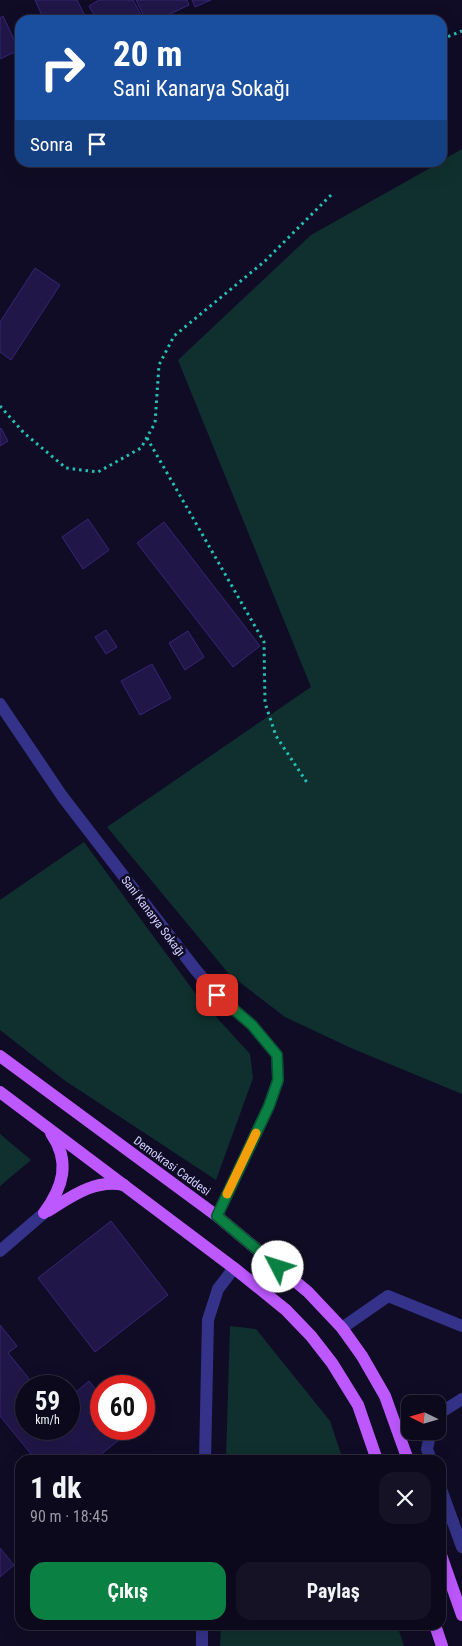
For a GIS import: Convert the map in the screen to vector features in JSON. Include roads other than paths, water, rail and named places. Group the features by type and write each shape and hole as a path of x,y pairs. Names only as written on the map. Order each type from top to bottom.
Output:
{"main road":[{"name":"Demokrasi Caddesi","path":"0,1056 217,1216 308,1292 342,1328 362,1356 386,1396 406,1455"},
{"path":"0,1092 234,1268 286,1310 316,1343 358,1405 375,1455"},
{"path":"44,1214 52,1202 62,1178 63,1169 62,1155 58,1143 47,1127"},
{"path":"44,1214 76,1193 91,1187 113,1183 124,1185"},
{"path":"446,1570 462,1615"},
{"path":"437,1630 442,1646"}],"street":[{"name":"Sani Kanarya Sokağı","path":"0,704 62,796 194,969 217,995 252,1025 277,1055 278,1080 269,1106 217,1216"},
{"path":"0,1251 44,1214"},
{"path":"205,1455 208,1320 218,1289 234,1268"},
{"path":"342,1328 388,1296 462,1326"},
{"path":"446,1409 462,1400"},
{"path":"429,1440 427,1449 429,1455"},
{"path":"446,1503 462,1547"},
{"path":"202,1630 202,1646"}]}
